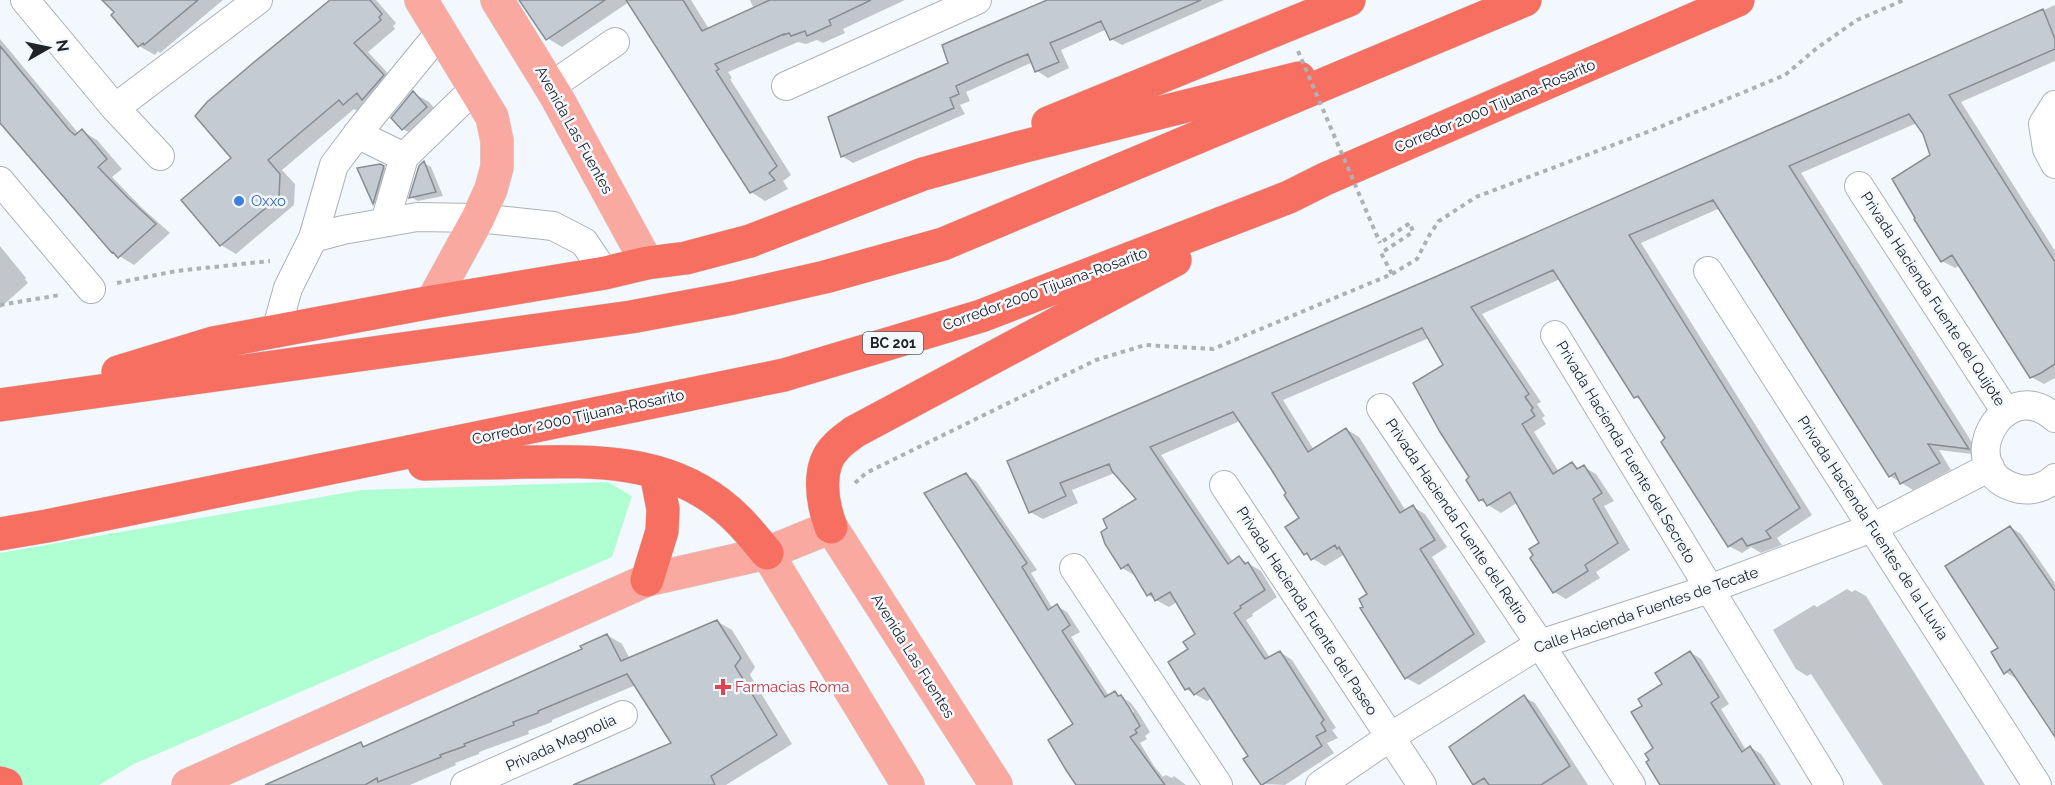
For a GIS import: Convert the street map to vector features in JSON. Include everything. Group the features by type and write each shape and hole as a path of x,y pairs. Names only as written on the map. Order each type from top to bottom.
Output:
{"highway":[{"path":"11,403 213,343 432,302 605,273 647,263 687,258 750,241 923,174 1349,0"},
{"path":"11,403 631,317 734,298 825,277 943,244 1525,0"},
{"name":"Corredor 2000 Tijuana-Rosarito","path":"0,534 784,375 981,316 1288,197 1738,0"},
{"path":"923,174 1021,147 1409,50"},
{"path":"831,527 825,511 822,475 834,448 854,432 1325,179"},
{"path":"340,466 590,461 632,465 690,485 718,502 740,521 767,553"},
{"path":"647,580 662,531 663,509 656,473"},
{"path":"0,783 6,785"}],"main road":[{"path":"422,0 492,117 497,150 497,167 491,189 478,218 432,302"},
{"name":"Avenida Las Fuentes","path":"497,0 550,87 647,263"},
{"path":"188,785 647,580 767,553 831,527"},
{"name":"Avenida Las Fuentes","path":"831,527 996,785"},
{"path":"767,553 908,785"},
{"path":"959,729 978,785"}],"street":[{"path":"25,0 116,108 160,156"},
{"path":"116,108 258,0"},
{"path":"786,86 977,0"},
{"path":"276,331 288,288 308,247 334,165 441,31"},
{"path":"550,87 615,42"},
{"path":"385,222 404,157 475,88"},
{"path":"2055,105 2043,124 2047,149 2055,164"},
{"path":"357,134 404,157"},
{"path":"0,181 91,289"},
{"name":"Privada Hacienda Fuente del Quijote","path":"1859,186 2007,412"},
{"path":"308,247 343,230 385,222 417,217 478,218 553,226 584,242 605,273"},
{"name":"Privada Hacienda Fuentes de la Lluvia","path":"1708,271 2037,785"},
{"name":"Privada Hacienda Fuente del Secreto","path":"1555,335 1829,785"},
{"path":"2054,483 2024,490 1998,479 1986,455 1986,442 1989,430 1996,419 2018,407 2030,406 2042,409 2055,418"},
{"name":"Privada Hacienda Fuente del Retiro","path":"1381,408 1540,644 1631,785"},
{"name":"Calle Hacienda Fuentes de Tecate","path":"1320,785 1390,737 1540,644 1709,589 1872,528 1990,467"},
{"name":"Privada Hacienda Fuente del Paseo","path":"1224,486 1422,785"},
{"path":"1074,568 1218,785"},
{"name":"Privada Magnolia","path":"465,785 623,716"}],"path":[{"path":"853,485 866,472 1096,360 1145,345 1213,349 1392,274 1417,259 1439,221 1476,197 1650,131 1785,75 1817,48 1857,20 1904,0"},
{"path":"1298,51 1380,243 1410,223 1413,232 1381,253 1392,274"},
{"path":"0,305 308,247"}],"green space":[{"path":"608,482 632,496 612,557 134,764 99,785 0,785 0,553 361,490"}],"building":[{"path":"102,0 198,0 144,45 143,43 138,47 111,15 114,12"},
{"path":"330,0 370,0 382,14 379,17 381,20 354,43 384,75 362,100 357,93 343,105 339,100 268,160 280,174 279,197 220,246 181,200 231,158 195,116 207,102"},
{"path":"519,0 605,0 546,40"},
{"path":"626,0 683,0 702,31 770,0 871,0 829,20 831,25 807,36 805,31 791,36 789,33 784,34 715,64 719,69 716,71 777,166 769,173 775,180 750,193"},
{"path":"1047,0 1201,0 1110,40 1101,21 1050,43 1059,62 1035,72 1028,54 1006,63 956,86 959,94 950,98 954,108 841,157 828,117 948,63 942,45"},
{"path":"2043,9 2055,39 2055,49 1949,95 2055,262 2055,364 2041,373 2030,378 1952,255 1941,262 1892,179 1930,155 1923,134 1909,114 1789,166 1969,449 1928,444 1940,463 1900,484 1895,473 1889,477 1713,200 1629,235 1800,508 1766,531 1771,538 1747,546 1742,538 1728,547 1661,442 1665,438 1638,396 1634,398 1553,270 1471,307 1529,394 1525,397 1533,408 1531,410 1535,416 1522,424 1553,474 1572,462 1577,469 1584,465 1602,493 1593,499 1618,543 1585,565 1588,571 1553,593 1530,558 1533,555 1529,549 1539,543 1510,492 1487,506 1483,499 1479,501 1466,480 1469,477 1440,432 1413,383 1443,365 1422,328 1272,393 1308,452 1346,428 1400,513 1413,505 1435,540 1420,549 1474,634 1405,679 1360,608 1363,607 1359,599 1367,594 1339,547 1337,549 1335,545 1311,560 1307,553 1304,555 1285,527 1299,518 1284,495 1286,493 1233,412 1150,447 1228,564 1239,556 1245,564 1248,562 1265,590 1240,606 1241,608 1234,613 1265,659 1280,651 1324,720 1321,723 1326,731 1316,736 1322,746 1262,785 1243,759 1248,756 1204,688 1194,695 1189,688 1185,690 1168,662 1188,649 1183,642 1195,634 1170,592 1155,601 1151,593 1147,596 1128,564 1121,569 1105,544 1101,532 1107,528 1103,519 1136,499 1112,471 1109,464 1060,483 1066,496 1029,513 1007,461 1435,277"},
{"path":"0,46 70,131 75,135 82,129 107,159 98,167 156,224 118,258 0,123"},
{"path":"413,91 427,107 402,130 391,118"},
{"path":"424,161 436,192 409,198 419,166"},
{"path":"380,164 384,166 373,204 357,168"},
{"path":"966,473 1027,563 1022,567 1048,610 1057,604 1070,625 1062,631 1105,697 1115,691 1118,696 1121,695 1129,707 1140,726 1135,730 1137,733 1130,737 1165,785 1076,785 1066,770 1048,740 1073,724 924,493"},
{"path":"2010,526 2055,591 2055,737 2010,669 2004,674 1991,652 1998,648 1945,566"},
{"path":"717,620 741,658 735,666 777,735 711,776 715,785 573,785 671,743 627,674 513,722 514,725 464,744 465,746 440,755 441,757 378,782 377,778 365,785 265,785 361,742 363,747 582,649 580,646 607,634 621,661"},
{"path":"1690,651 1719,697 1711,703 1742,752 1750,746 1775,785 1660,785 1646,762 1649,760 1645,754 1653,748 1631,712 1642,706 1638,699 1662,684 1655,673"},
{"path":"1524,695 1570,766 1541,785 1489,785 1484,778 1473,785 1449,747"}],"place":[{"name":"Oxxo","path":"239,201"},
{"name":"Farmacias Roma","path":"723,687"}]}
